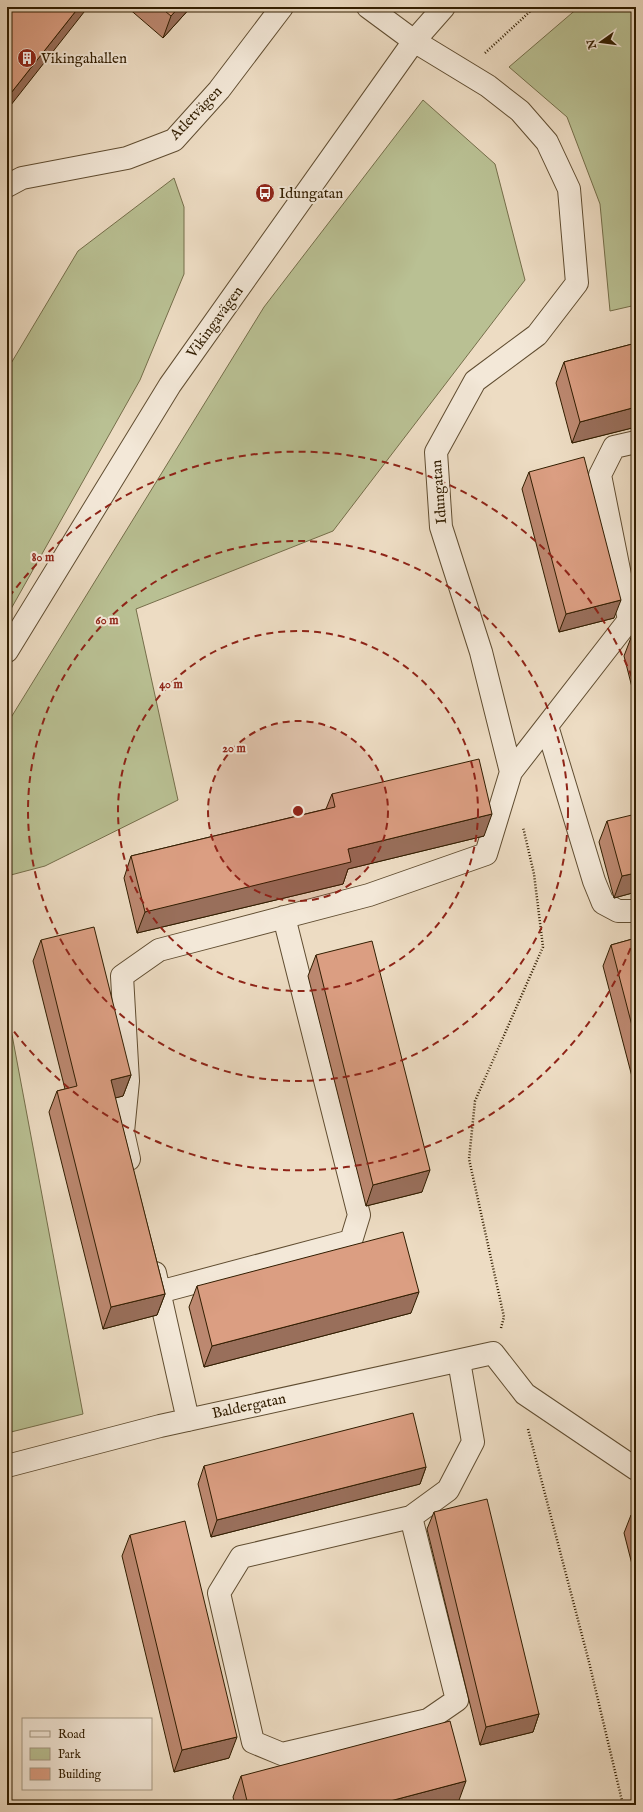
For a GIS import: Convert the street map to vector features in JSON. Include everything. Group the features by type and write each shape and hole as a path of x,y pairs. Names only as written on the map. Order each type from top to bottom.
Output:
{"street":[{"name":"Atletvägen","path":"7,186 22,178 126,158 174,140 220,90 282,7"},
{"path":"368,7 414,42"},
{"name":"Vikingavägen","path":"7,651 170,385 414,42 444,7"},
{"name":"Idungatan","path":"414,42 466,71 520,111 547,142 569,189 577,282 537,335 475,381 436,452 441,527 481,652 511,772"},
{"path":"133,1178 123,1132 128,1081 122,976 159,950 369,895 486,854 511,772 633,620 600,475 614,447 636,442"},
{"path":"547,726 594,881 603,903 618,911 636,911"},
{"path":"159,1292 351,1241 358,1215 284,917"},
{"path":"151,1254 188,1420"},
{"path":"493,1353 525,1394 636,1469"},
{"name":"Baldergatan","path":"7,1466 188,1420 493,1353"},
{"path":"412,1516 457,1700 428,1720 282,1754 253,1742 219,1594 241,1558 412,1516 448,1490 473,1442 460,1361"}],"path":[{"path":"466,71 535,7"},
{"path":"493,1353 504,1317 469,1159 475,1101 543,947 534,874 522,823"},
{"path":"527,1425 589,1662 624,1805"},
{"path":"629,1805 636,1803"}],"green space":[{"path":"579,7 636,7 636,305 610,311 600,204 567,117 509,67"},
{"path":"423,100 495,164 525,280 333,531 136,609 178,800 45,866 7,876 7,724 264,307"},
{"path":"174,178 184,207 184,274 140,380 7,616 7,370 78,251"},
{"path":"7,1008 83,1414 7,1433"}],"building":[{"name":"Vikingahallen","path":"7,7 79,7 7,98"},
{"path":"160,7 179,7 171,16"},
{"path":"636,343 636,407 580,422 564,362"},
{"path":"584,457 621,600 566,614 529,472"},
{"path":"636,634 636,652 632,635"},
{"path":"479,759 492,814 348,849 351,862 145,912 131,856 335,807 332,794"},
{"path":"636,814 636,873 622,876 607,821"},
{"path":"94,927 131,1075 111,1080 165,1294 111,1307 57,1091 77,1086 41,940"},
{"path":"636,938 636,1041 611,945"},
{"path":"372,941 430,1170 373,1185 316,955"},
{"path":"403,1232 419,1292 212,1346 197,1286"},
{"path":"413,1413 426,1467 217,1520 204,1466"},
{"path":"487,1499 539,1714 486,1727 434,1512"},
{"path":"636,1514 636,1536 631,1515"},
{"path":"185,1521 237,1737 182,1750 130,1535"},
{"path":"450,1721 466,1781 375,1805 248,1805 241,1776"}],"place":[{"name":"Vikingahallen","path":"27,58"},
{"name":"Idungatan","path":"265,193"}]}
